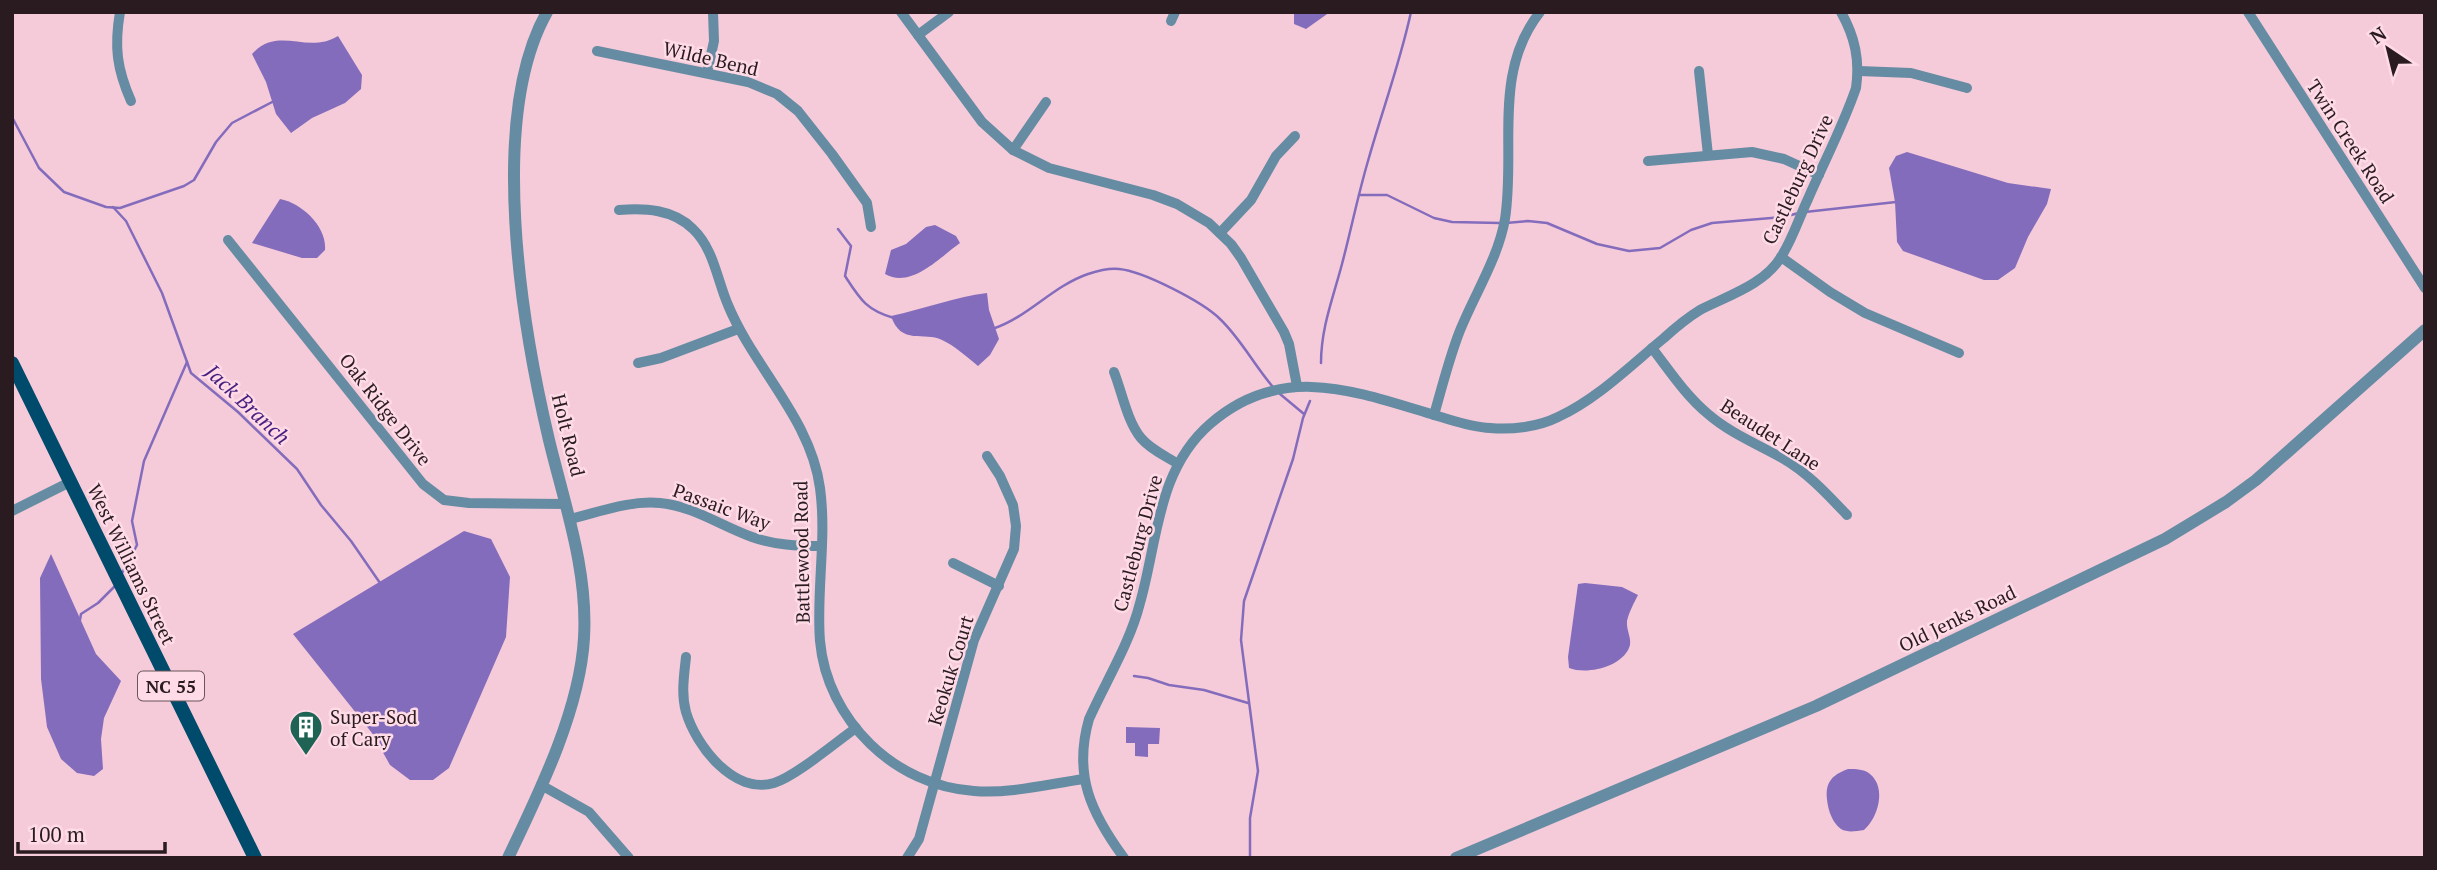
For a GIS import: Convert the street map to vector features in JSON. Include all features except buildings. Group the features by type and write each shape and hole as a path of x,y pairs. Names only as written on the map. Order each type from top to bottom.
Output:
{"main road":[{"name":"West Williams Street","path":"12,363 255,858"}],"street":[{"path":"120,12 116,57 120,76 131,101"},
{"name":"Holt Road","path":"508,858 541,785 573,701 581,665 584,600 570,519 539,399 519,263 514,194 514,151 520,97 531,48 547,12"},
{"path":"707,74 714,41 713,12"},
{"path":"901,12 982,122 1013,149 1049,168 1153,195 1177,204 1196,214 1220,233 1241,258 1284,332 1297,386"},
{"path":"918,35 949,12"},
{"path":"1434,415 1459,333 1486,274 1502,230 1507,194 1512,71 1526,33 1540,12"},
{"name":"Castleburg Drive","path":"1124,858 1098,821 1084,779 1083,748 1089,719 1133,625 1164,496 1178,464 1200,434 1224,413 1253,398 1297,386 1326,386 1350,391 1466,425 1490,428 1516,428 1555,419 1587,401 1698,312 1755,282 1781,257 1850,107 1856,88 1859,71 1852,34 1841,12"},
{"name":"Twin Creek Road","path":"2248,12 2425,288"},
{"name":"Wilde Bend","path":"597,51 707,74 764,88 777,94 798,111 867,203 871,227"},
{"path":"1699,71 1708,155"},
{"path":"1859,71 1911,73 1967,88"},
{"path":"1013,149 1046,102"},
{"path":"1220,233 1251,200 1276,156 1295,136"},
{"path":"1648,161 1752,152 1784,159 1819,175"},
{"name":"Battlewood Road","path":"619,210 638,208 659,211 682,220 691,227 709,251 738,329 795,420 813,457 821,491 819,622 823,661 838,701 856,728 895,765 934,784 967,791 999,791 1084,779"},
{"name":"Oak Ridge Drive","path":"228,240 422,484 444,500 469,503 566,504"},
{"path":"1781,257 1865,313 1959,353"},
{"path":"638,363 661,358 738,329"},
{"name":"Old Jenks Road","path":"1456,858 1816,706 2165,539 2226,502 2256,480 2425,330"},
{"name":"Beaudet Lane","path":"1652,348 1708,415 1797,467 1847,515"},
{"path":"1114,372 1133,424 1141,438 1178,464"},
{"name":"Keokuk Court","path":"907,858 919,839 979,626 1014,549 1016,526 1010,496 987,456"},
{"path":"12,511 70,482"},
{"name":"Passaic Way","path":"570,519 626,505 659,503 684,508 769,543 821,546"},
{"path":"953,564 999,586"},
{"path":"686,657 684,697 690,723 695,734 720,765 743,783 763,786 786,778 856,728"},
{"path":"541,785 589,812 629,858"}],"shaded area":[{"path":"1294,12 1330,12 1306,29 1294,24"},
{"path":"338,36 362,75 361,89 345,103 312,118 291,133 276,114 266,82 252,54 272,42 315,43"},
{"path":"1907,152 2008,183 2051,189 2047,204 2028,237 2015,268 1998,280 1984,280 1903,251 1897,242 1895,202 1889,168 1896,156"},
{"path":"280,199 297,205 312,217 325,241 325,250 317,258 302,258 252,243"},
{"path":"935,225 956,236 960,243 915,275 895,278 885,274 891,250 906,244 926,227"},
{"path":"987,293 989,310 999,339 990,355 978,366 942,340 901,331 891,316 963,297"},
{"path":"464,531 491,539 510,577 506,637 449,768 433,780 410,780 390,765 372,733 293,634"},
{"path":"51,554 96,654 121,681 104,718 101,739 103,769 94,776 77,773 61,759 47,727 41,679 40,578"},
{"path":"1578,584 1622,587 1638,595 1627,621 1630,642 1625,655 1603,668 1576,670 1569,668 1568,657"},
{"path":"1126,727 1160,728 1159,744 1148,744 1148,757 1135,756 1135,743 1126,743"},
{"path":"1848,769 1868,772 1878,787 1877,811 1864,830 1841,829 1829,810 1828,784 1835,776"}],"waterway":[{"path":"1321,363 1328,313 1364,174 1411,12"},
{"path":"12,117 39,168 64,192 106,207 120,208 194,180 216,142 232,123 276,100"},
{"path":"1359,195 1387,195 1434,218 1452,222 1500,223"},
{"path":"1805,212 1896,202"},
{"name":"Jack Branch","path":"113,207 126,221 162,293 191,373 238,412 297,469 380,583"},
{"path":"1506,223 1547,223 1597,244 1629,251 1660,248 1691,230 1712,223 1783,217 1799,213"},
{"path":"838,229 851,246 845,276 865,303 894,318"},
{"path":"995,328 1019,316 1075,279 1107,269 1130,271 1172,288 1212,312 1234,335 1273,387"},
{"path":"121,575 137,545 132,521 144,461 187,362"},
{"path":"1280,394 1304,414"},
{"path":"1250,858 1250,818 1258,771 1241,640 1244,601 1310,401"},
{"path":"80,620 81,614 98,603 115,586"},
{"path":"1134,676 1204,690 1248,703"}],"place":[{"name":"Super-Sod of Cary","path":"306,757"}]}
